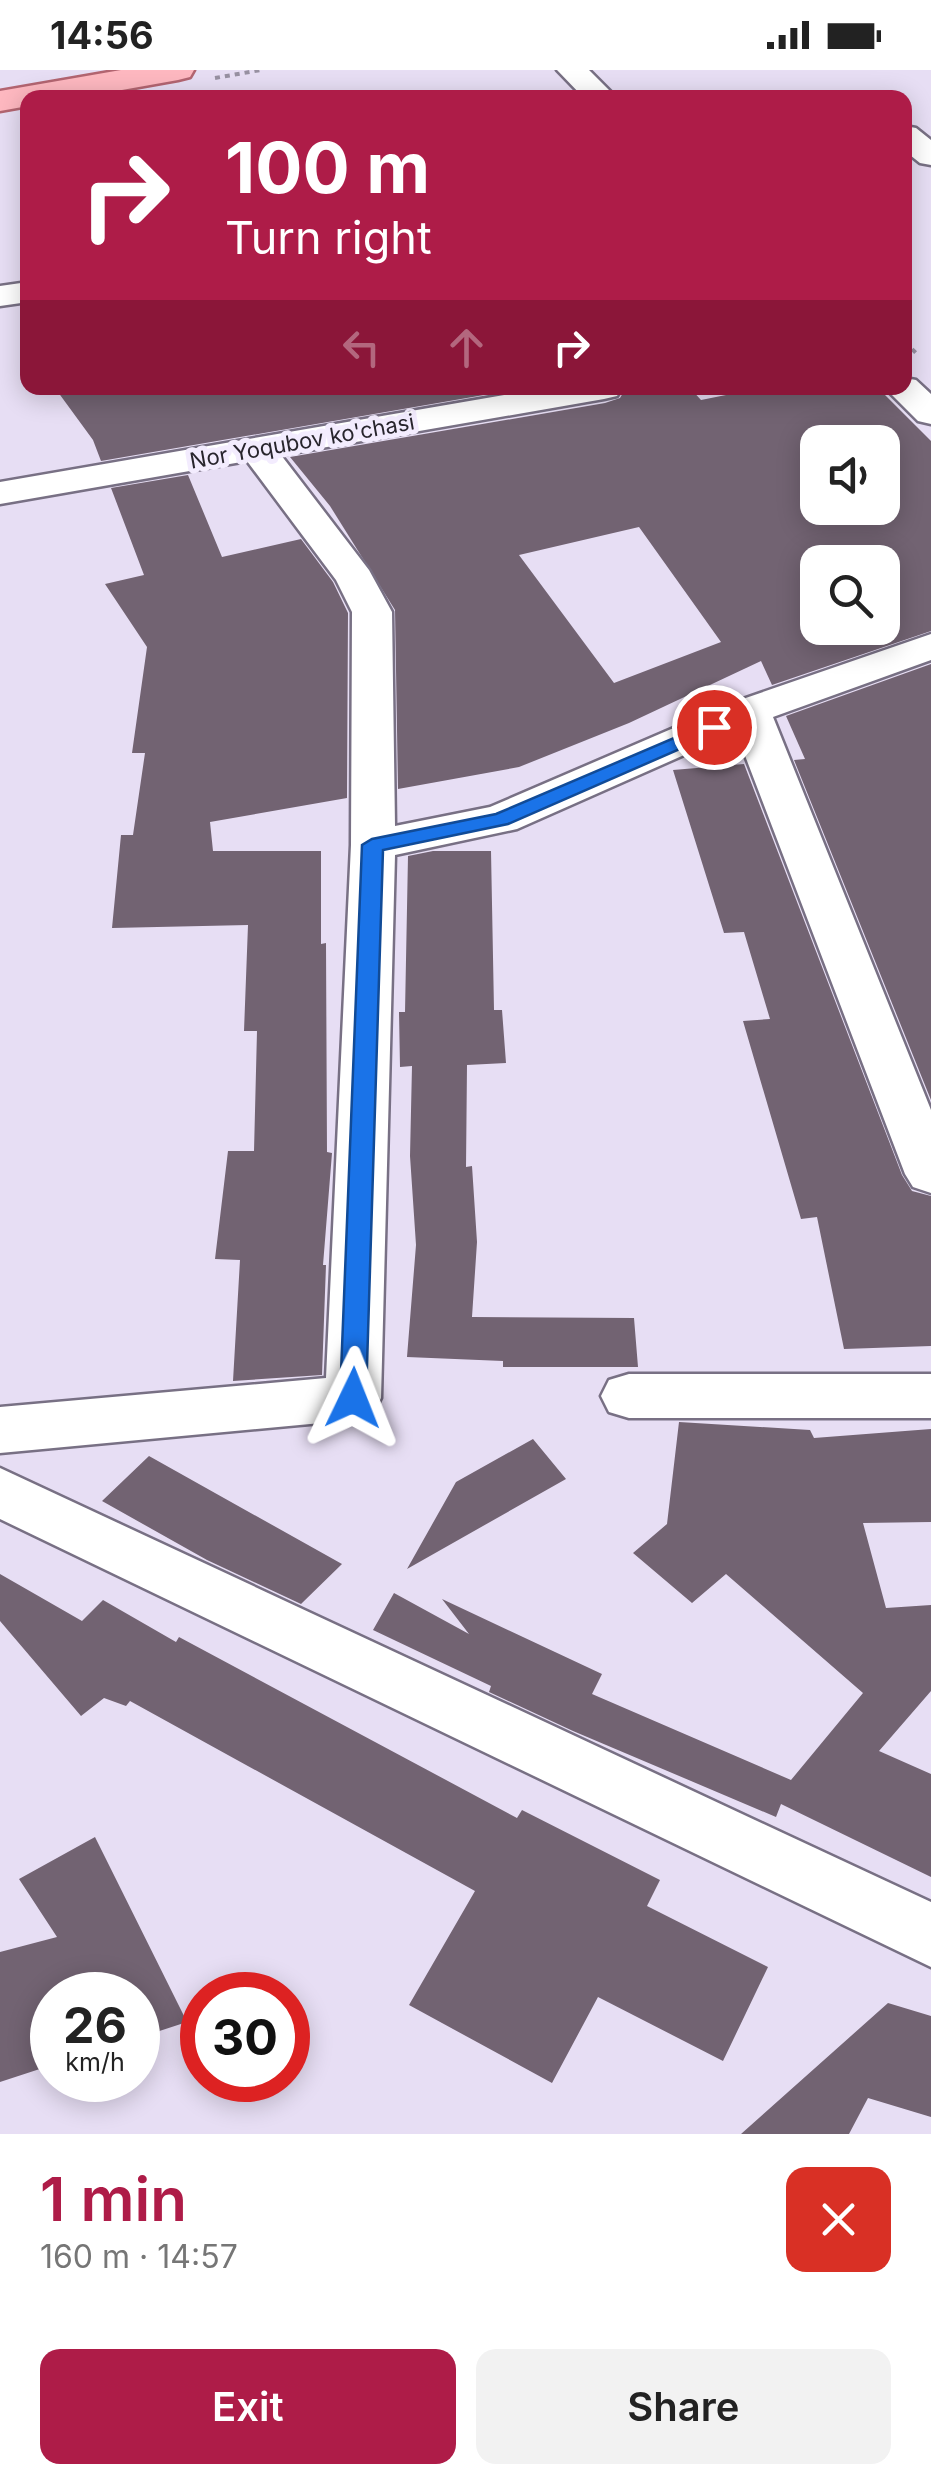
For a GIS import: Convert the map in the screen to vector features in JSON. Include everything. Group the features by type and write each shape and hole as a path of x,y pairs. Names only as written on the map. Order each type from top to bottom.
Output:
{"main road":[{"path":"63,90 178,70"}],"street":[{"path":"572,70 593,90"},
{"name":"Nor Yoqubov ko'chasi","path":"0,493 565,395"},
{"path":"911,395 931,414"},
{"path":"0,1430 353,1398 372,845 372,612 355,578 258,450"},
{"path":"372,845 501,819 750,711 931,646"},
{"path":"750,711 931,1174"},
{"path":"629,1396 931,1396"},
{"path":"0,1492 931,1935"}],"building":[{"path":"60,395 484,395 101,461 93,440"},
{"path":"622,395 696,395 701,400 726,395 885,395 931,441 931,631 900,642 900,545 800,545 800,645 890,645 772,685 761,661 629,723 519,767 398,789 395,610 330,506 290,457 605,403","holes":["639,527 721,642 614,683 519,555"]},
{"path":"188,475 222,557 301,539 333,582 348,613 347,798 210,822 213,851 321,851 321,944 326,943 327,1152 332,1153 323,1265 322,1375 233,1381 240,1260 215,1259 228,1151 254,1151 257,1031 244,1031 248,925 112,928 121,835 133,835 145,753 132,753 147,647 105,584 144,575 111,488"},
{"path":"931,664 931,1100 794,760 805,759 786,716"},
{"path":"744,764 902,1175 912,1191 931,1196 931,1346 844,1349 817,1217 801,1219 743,1021 770,1019 744,932 724,933 673,770"},
{"path":"433,851 491,851 494,1010 502,1010 506,1063 467,1065 466,1167 472,1166 477,1242 472,1317 634,1318 638,1367 503,1367 503,1361 407,1357 416,1245 410,1156 412,1066 400,1067 399,1012 405,1012 408,856"},
{"path":"679,1422 810,1430 814,1438 931,1429 931,1522 863,1523 886,1608 931,1605 931,1691 879,1751 931,1774 931,1877 781,1804 776,1817 573,1731 489,1692 491,1686 373,1630 394,1593 469,1634 442,1599 602,1674 592,1694 791,1780 863,1693 726,1574 692,1603 633,1553 667,1524"},
{"path":"533,1439 566,1479 407,1569 456,1482"},
{"path":"149,1456 342,1564 301,1604 207,1560 102,1501"},
{"path":"0,1574 82,1621 103,1600 176,1642 179,1637 517,1818 522,1810 660,1880 647,1906 768,1967 723,2061 598,1997 552,2083 409,2005 475,1891 130,1701 126,1706 104,1698 81,1716 0,1621"},
{"path":"95,1837 180,2008 180,2024 160,2031 160,1972 30,1972 30,2072 0,2082 0,1952 57,1937 19,1879"},
{"path":"888,2003 931,2016 931,2117 868,2098 849,2134 741,2134"}],"route":[{"path":"353,1398 372,845 501,819 714,727"}]}
